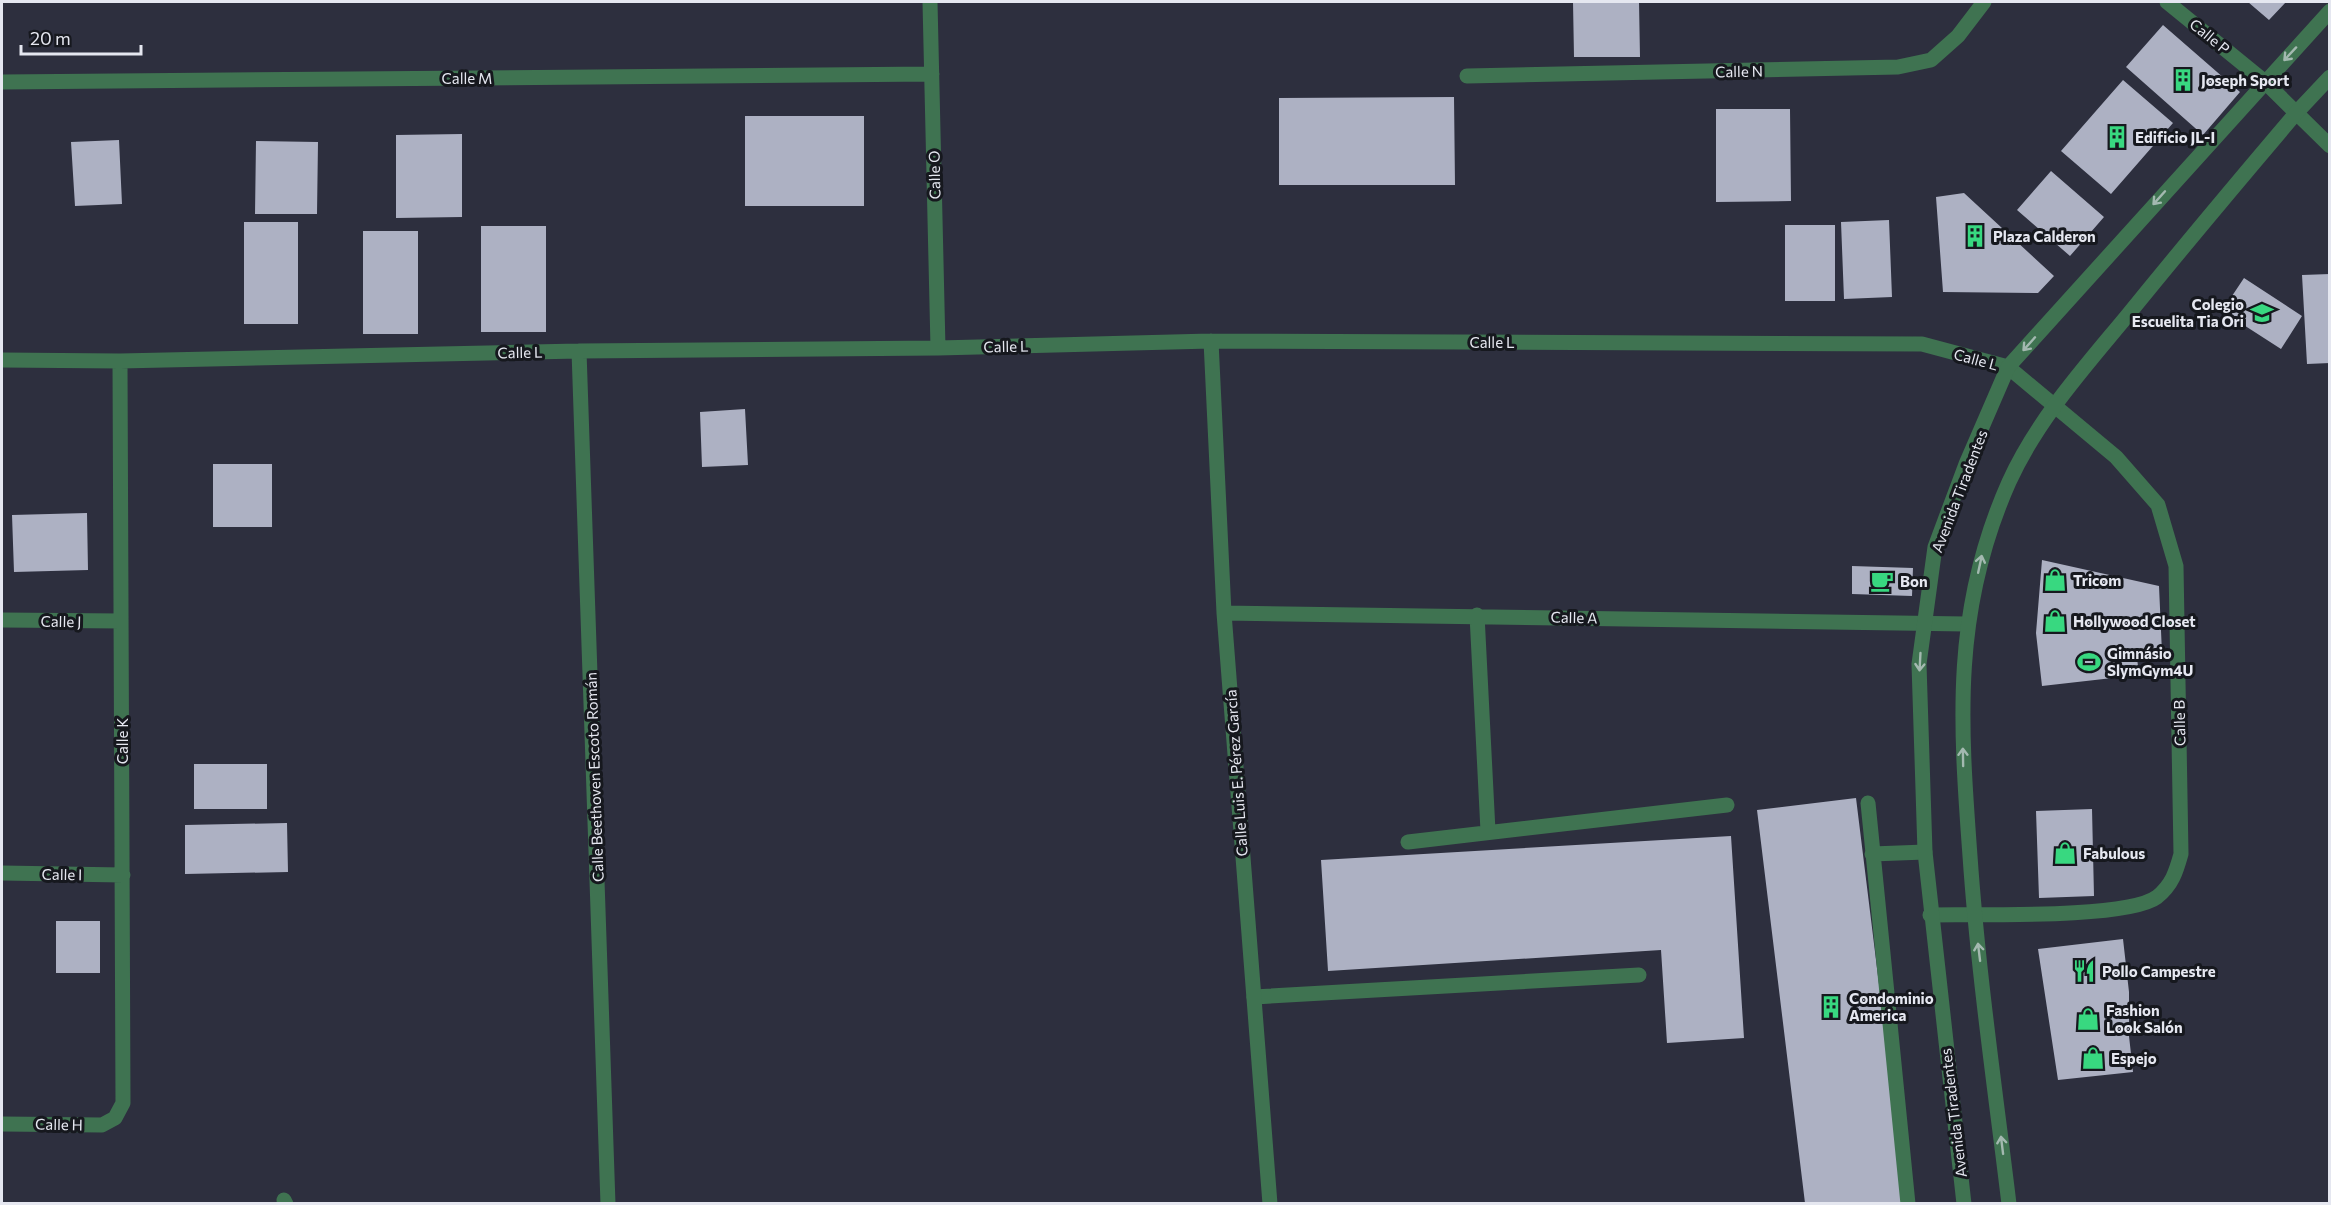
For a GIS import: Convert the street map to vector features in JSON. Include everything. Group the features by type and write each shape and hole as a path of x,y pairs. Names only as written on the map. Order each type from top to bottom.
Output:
{"street":[{"name":"Calle O","path":"930,2 938,348"},
{"name":"Calle N","path":"1467,76 1898,67 1931,60 1958,36 1984,2"},
{"name":"Calle P","path":"2168,2 2264,81 2330,147"},
{"name":"Avenida Tiradentes","path":"1964,1203 1930,915 1925,852 1919,664 1923,621 1935,547 1966,464 2008,367 2264,81 2330,11"},
{"name":"Calle M","path":"2,82 932,74"},
{"path":"2009,1203 1974,914 1963,767 1962,665 1966,624 1983,550 2010,481 2054,404 2297,112 2330,77"},
{"name":"Calle L","path":"2,360 120,361 579,351 938,348 1211,341 1922,344 2008,367"},
{"name":"Calle Luis E. Pérez García","path":"1211,341 1224,614 1270,1203"},
{"name":"Calle Beethoven Escoto Román","path":"579,351 608,1203"},
{"name":"Calle K","path":"115,1118 123,1103 120,361"},
{"name":"Calle B","path":"1930,915 2108,911 2155,898 2174,880 2181,854 2176,566 2158,505 2116,457 2008,367"},
{"name":"Calle A","path":"1224,614 1478,615 1923,621 1966,624"},
{"path":"1478,615 1488,831"},
{"name":"Calle J","path":"2,620 121,621"},
{"path":"1868,803 1908,1203"},
{"path":"1408,843 1488,831 1727,805"},
{"path":"1872,854 1925,852"},
{"name":"Calle I","path":"2,873 123,875"},
{"path":"1254,997 1639,975"},
{"name":"Calle H","path":"2,1124 102,1125 115,1118"}],"building":[{"path":"1573,2 1639,2 1640,57 1574,57"},
{"path":"2248,2 2286,2 2269,20"},
{"name":"Joseph Sport","path":"2163,25 2240,92 2203,135 2126,67"},
{"name":"Edificio JL-I","path":"2123,80 2173,123 2111,194 2061,151"},
{"path":"1454,97 1455,185 1279,185 1279,98"},
{"path":"1716,109 1790,109 1791,201 1716,202"},
{"path":"745,116 864,116 864,206 745,206"},
{"path":"462,134 462,217 396,218 396,135"},
{"path":"119,140 122,204 75,206 71,142"},
{"path":"256,141 318,142 317,214 255,214"},
{"path":"2051,171 2104,217 2070,256 2017,210"},
{"name":"Plaza Calderon","path":"1964,193 2054,276 2038,293 1943,292 1936,197"},
{"path":"1889,220 1892,297 1844,299 1841,222"},
{"path":"244,222 298,222 298,324 244,324"},
{"path":"1785,225 1835,225 1835,301 1785,301"},
{"path":"481,226 546,226 546,332 481,332"},
{"path":"363,231 418,231 418,334 363,334"},
{"path":"2330,274 2330,363 2307,364 2302,275"},
{"name":"Colegio Escuelita Tia Ori","path":"2244,278 2302,316 2281,349 2222,311"},
{"path":"745,409 748,465 702,467 700,412"},
{"path":"213,464 272,464 272,527 213,527"},
{"path":"87,513 88,570 14,572 12,515"},
{"path":"2042,560 2159,586 2162,653 2136,649 2139,675 2042,686 2036,633"},
{"name":"Bon","path":"1852,566 1913,568 1912,596 1852,594"},
{"path":"194,764 267,764 267,809 194,809"},
{"name":"Condominio America","path":"1856,798 1906,1203 1805,1203 1757,810"},
{"name":"Fabulous","path":"2092,809 2094,896 2039,898 2036,811"},
{"path":"287,823 288,872 185,874 185,825"},
{"path":"1731,836 1744,1038 1667,1043 1661,950 1328,971 1321,860"},
{"path":"56,921 100,921 100,973 56,973"},
{"path":"2123,939 2129,992 2129,1036 2133,1072 2058,1080 2038,949"}],"place":[{"name":"Joseph Sport","path":"2183,80"},
{"name":"Edificio JL-I","path":"2117,137"},
{"name":"Plaza Calderon","path":"1975,236"},
{"name":"Colegio Escuelita Tia Ori","path":"2262,313"},
{"name":"Tricom","path":"2055,580"},
{"name":"Bon","path":"1882,581"},
{"name":"Hollywood Closet","path":"2055,621"},
{"name":"Gimnásio SlymGym4U","path":"2089,662"},
{"name":"Fabulous","path":"2065,853"},
{"name":"Pollo Campestre","path":"2084,971"},
{"name":"Condominio America","path":"1831,1007"},
{"name":"Fashion Look Salón","path":"2088,1019"},
{"name":"Espejo","path":"2093,1058"}]}
